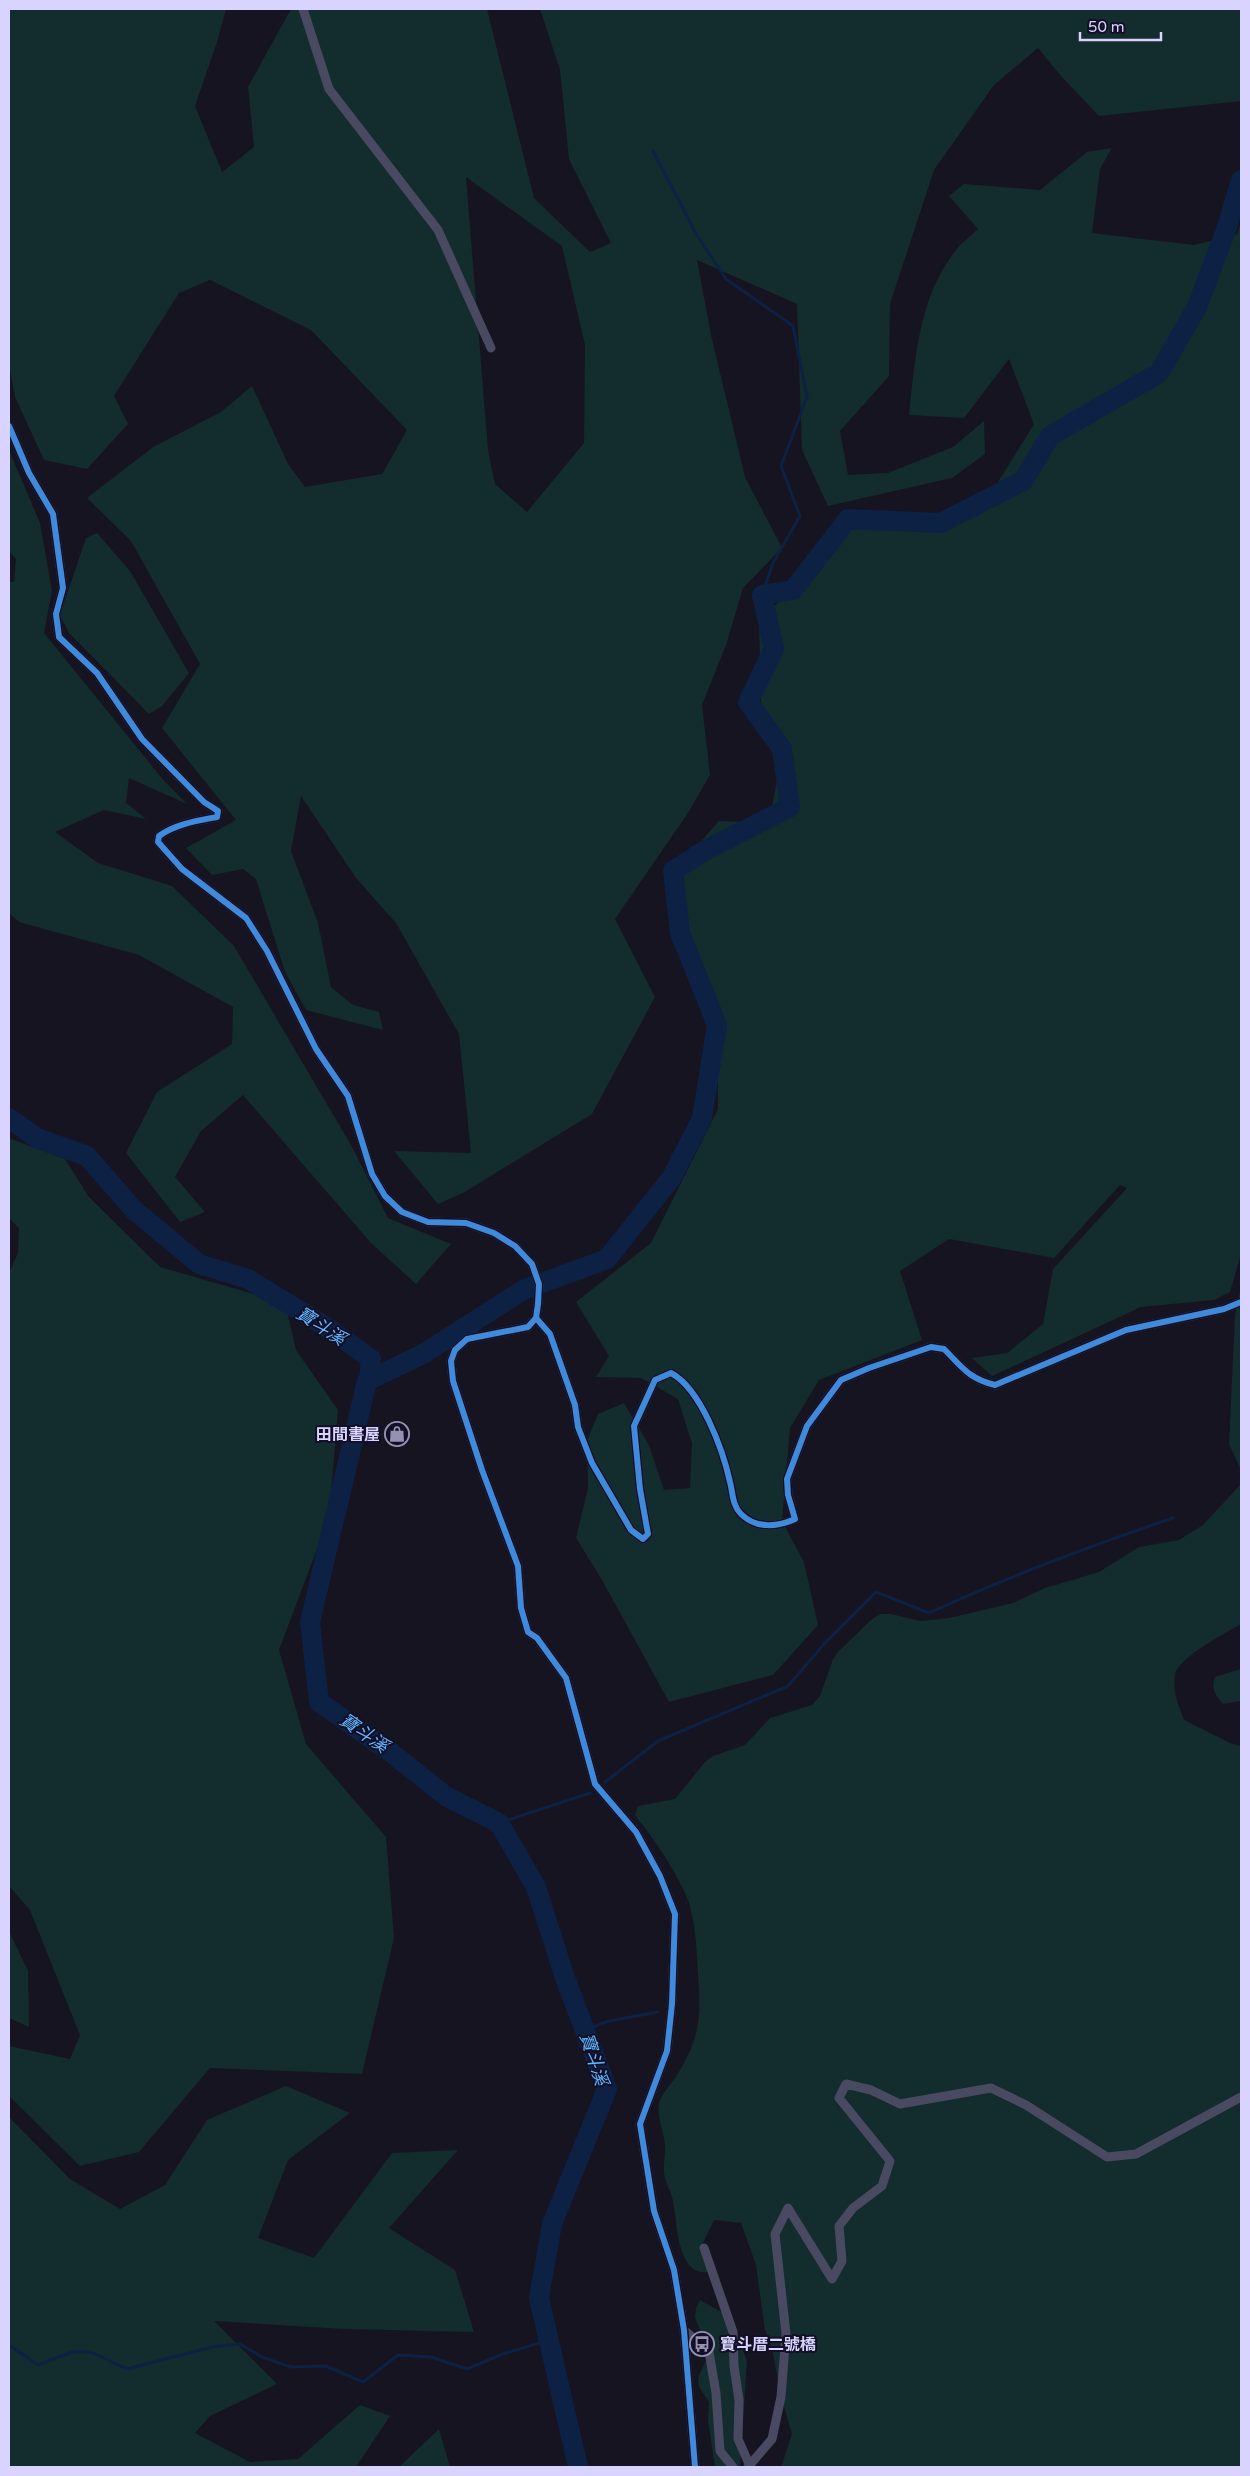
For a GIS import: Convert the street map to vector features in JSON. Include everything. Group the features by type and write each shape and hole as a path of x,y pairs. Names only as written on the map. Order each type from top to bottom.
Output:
{"street":[{"path":"303,9 329,89 438,230 491,348"},
{"path":"9,426 29,473 53,514 63,588 56,614 58,637 97,673 142,739 204,802 218,811 216,817 189,822 168,829 159,836 158,842 182,869 246,918 279,973 316,1049 348,1096 372,1174 385,1196 402,1212 428,1222 466,1223 494,1233 515,1246 532,1264 539,1284 536,1318 528,1327 467,1339 455,1350 452,1361 453,1381 482,1470 518,1566 521,1608 528,1632 537,1638 553,1657 566,1678 594,1784 636,1832 660,1876 675,1914 672,2004 666,2051 640,2124 654,2211 674,2270 684,2330 695,2467"},
{"path":"536,1318 550,1334 575,1405 578,1427 592,1463 631,1530 643,1539 648,1534 640,1490 634,1426 656,1380 670,1373 679,1377 710,1422 730,1481 733,1502 741,1514 755,1523 769,1525 784,1524 795,1519 788,1494 787,1479 807,1426 841,1380 869,1368 931,1348 944,1349 959,1367 979,1381 995,1385 1126,1330 1224,1308 1241,1302"},
{"path":"704,2248 733,2332 734,2366 739,2400 738,2439 749,2467 772,2439 781,2397 786,2334 774,2234 788,2208 832,2279 842,2261 839,2226 853,2208 882,2186 890,2161 839,2098 846,2084 872,2090 900,2104 991,2088 1026,2105 1106,2157 1136,2154 1241,2097"},
{"path":"684,2330 709,2352 716,2393 720,2450 733,2467"}],"green space":[{"path":"9,9 226,9 195,106 222,172 254,147 248,87 291,9 487,9 534,198 590,252 611,243 569,159 560,70 540,9 1241,9 1241,101 1099,116 1061,76 1038,48 994,85 934,170 890,304 889,376 840,431 848,475 888,473 953,447 984,421 985,454 952,478 828,506 802,450 797,304 697,260 711,335 745,477 782,548 743,588 726,645 702,705 710,775 688,813 615,919 655,997 592,1114 463,1193 438,1204 394,1151 471,1153 459,1034 396,923 356,878 301,796 291,851 318,923 331,987 353,1005 379,1012 383,1030 306,1010 285,972 256,879 243,869 212,875 186,848 236,820 162,728 200,664 131,541 87,498 153,447 221,412 252,386 288,464 305,487 382,474 407,430 311,330 210,280 179,293 114,396 128,424 87,469 44,460 15,397 9,364","holes":["466,177 562,246 585,345 584,443 527,512 495,484 488,450"]},
{"path":"1112,148 1100,169 1092,233 1194,245 1237,234 1241,223 1241,1254 1230,1292 1214,1300 1141,1307 992,1376 972,1358 1007,1353 1043,1324 1053,1269 1127,1188 1120,1185 1054,1258 949,1239 900,1271 922,1340 819,1380 790,1428 782,1521 804,1562 818,1625 773,1675 669,1702 602,1580 576,1538 588,1488 587,1441 598,1414 624,1403 649,1445 664,1490 690,1488 692,1444 678,1399 641,1378 596,1377 609,1356 576,1302 651,1243 718,1109 718,1030 691,955 670,876 719,821 769,823 778,775 761,702 759,621 791,590 833,530 977,516 1034,424 1009,359 964,418 909,415 917,350 926,308 944,268 956,250 978,229 949,196 964,184 1040,190 1087,152"},
{"path":"9,450 40,523 52,591 44,633 165,782 187,804 129,778 126,803 146,819 104,810 55,832 98,863 172,886 234,946 351,1145 388,1218 451,1244 416,1284 371,1243 243,1095 201,1131 175,1177 205,1212 180,1222 126,1153 157,1092 232,1044 233,1007 139,955 19,922 9,913 9,582 14,582 16,559 9,551"},
{"path":"97,533 130,571 189,673 162,706 149,714 69,633 60,615 86,538"},
{"path":"9,1138 65,1159 89,1197 160,1267 285,1303 296,1350 338,1410 329,1517 279,1650 306,1744 386,1837 394,1938 362,2074 210,2068 139,2152 80,2166 9,2096 9,2046 70,2059 80,2035 30,1910 9,1886 9,1273 18,1253 19,1228 9,1218"},
{"path":"1241,1287 1241,1470 1229,1444 1235,1315"},
{"path":"1241,1484 1241,1624 1193,1653 1184,1661 1175,1675 1174,1687 1184,1720 1230,1743 1241,1746 1241,2467 781,2467 792,2434 781,2396 772,2348 765,2330 756,2265 741,2223 714,2220 702,2245 710,2272 699,2271 690,2266 684,2257 680,2245 672,2197 664,2175 665,2145 659,2104 692,2046 698,2026 697,1954 690,1905 663,1854 635,1815 638,1806 675,1799 705,1762 713,1756 745,1745 770,1718 812,1705 820,1696 833,1659 838,1652 871,1620 880,1614 891,1614 920,1621 949,1618 1013,1603 1045,1588 1099,1572 1139,1547 1179,1540 1203,1525"},
{"path":"1241,1669 1241,1701 1223,1704 1214,1692 1215,1677"},
{"path":"9,1931 28,1971 29,2027 9,2018"},
{"path":"286,2086 350,2113 288,2160 258,2238 314,2258 392,2153 458,2150 389,2228 455,2270 474,2332 345,2329 214,2321 277,2384 210,2416 195,2433 250,2462 298,2459 360,2405 390,2416 356,2467 9,2467 9,2117 70,2179 120,2209 165,2185 207,2120"},
{"path":"700,2300 725,2314 736,2330 747,2361 740,2467 715,2467 708,2420 709,2402 699,2387 698,2378 709,2353 695,2317 696,2308"},
{"path":"439,2429 450,2467 399,2467"}],"waterway":[{"path":"653,151 695,232 726,279 793,326 807,397 781,466 800,516 773,563 762,595"},
{"path":"369,1380 423,1354 523,1290 607,1259 672,1177 702,1118 717,1025 680,933 673,871 704,851 790,807 782,749 748,702 774,649 762,595 793,590 848,519 940,523 1023,481 1050,436 1159,373 1197,307 1226,230 1241,180"},
{"name":"寶斗溪","path":"9,1118 37,1138 87,1156 134,1210 199,1264 248,1279 331,1330 371,1359 369,1380 367,1381 310,1622 319,1702 389,1751 447,1797 499,1823 536,1887 564,1975 607,2089 552,2224 539,2298 578,2467"},
{"path":"605,1782 658,1741 788,1686 825,1643 876,1592 929,1613 989,1586 1050,1562 1173,1518"},
{"path":"499,1823 590,1793"},
{"path":"584,2030 609,2021 658,2012"},
{"path":"9,2345 38,2365 72,2352 91,2352 127,2369 212,2347 240,2344 262,2357 291,2367 326,2366 363,2382 398,2355 431,2357 467,2369 503,2354 549,2340"}],"cycle path":[{"path":"9,426 29,473 53,514 63,588 56,614 59,637 97,673 142,739 204,802 218,811 217,817 187,824 166,832 159,836 158,842 182,869 246,918 267,951 316,1049 348,1096 372,1174 385,1196 402,1212 428,1222 466,1223 494,1233 515,1246 532,1264 539,1284 536,1318 528,1327 467,1339 455,1350 451,1361 453,1381 482,1470 518,1566 521,1608 528,1632 537,1638 566,1678 595,1784 636,1832 660,1876 675,1914 672,2004 667,2051 640,2124 654,2211 674,2270 684,2330 695,2467"},
{"path":"536,1318 550,1334 575,1405 578,1427 592,1463 631,1530 643,1539 648,1534 640,1489 634,1426 655,1380 671,1373 692,1392 709,1422 727,1469 734,1503 738,1510 753,1522 774,1525 795,1519 788,1495 787,1479 807,1426 841,1380 869,1368 931,1347 944,1349 972,1376 995,1385 1126,1330 1224,1309 1241,1302"}],"place":[{"name":"田間書屋","path":"397,1434"},
{"name":"寶斗厝二號橋","path":"702,2344"}]}
